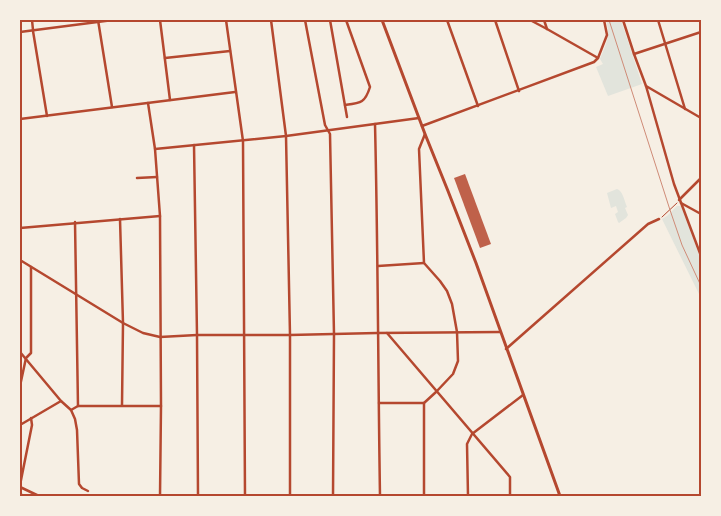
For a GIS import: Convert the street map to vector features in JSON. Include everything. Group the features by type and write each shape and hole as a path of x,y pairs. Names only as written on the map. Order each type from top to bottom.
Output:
{"street":[{"path":"32,20 47,116"},
{"path":"20,32 113,20"},
{"path":"160,20 170,100"},
{"path":"226,20 243,141 245,496"},
{"path":"271,20 286,136 290,335 290,496"},
{"path":"305,20 325,125 330,134 334,334 333,496"},
{"path":"330,20 347,117"},
{"path":"345,105 363,101 368,95 370,88 346,20"},
{"path":"382,20 424,134 448,191 560,496"},
{"path":"447,20 478,106"},
{"path":"496,20 519,91"},
{"path":"530,20 598,58"},
{"path":"544,20 547,29"},
{"path":"422,126 594,62 598,58 608,35 604,20"},
{"path":"623,20 646,86 680,201 701,256"},
{"path":"658,20 685,109"},
{"path":"700,20 701,24"},
{"path":"98,21 112,108"},
{"path":"634,54 701,32"},
{"path":"165,58 230,51"},
{"path":"646,86 701,118"},
{"path":"20,119 235,92"},
{"path":"148,103 155,150 160,216 160,496"},
{"path":"155,150 286,136 419,118"},
{"path":"375,124 380,496"},
{"path":"379,403 424,403 453,374 458,361 457,332 452,304 440,281 424,263 419,149 424,134"},
{"path":"194,145 198,496"},
{"path":"136,178 157,176"},
{"path":"680,201 701,178"},
{"path":"680,201 701,214"},
{"path":"20,228 160,216"},
{"path":"120,219 123,322 122,406"},
{"path":"506,349 648,224 659,219"},
{"path":"75,222 78,406"},
{"path":"20,260 76,295 143,333 160,337 500,332"},
{"path":"378,266 424,263"},
{"path":"20,386 26,358 31,352 31,267"},
{"path":"387,333 510,477 510,496"},
{"path":"20,352 61,401 71,410 76,419 79,484 88,491"},
{"path":"468,496 467,444 472,434 523,395"},
{"path":"20,425 61,401"},
{"path":"424,403 424,496"},
{"path":"71,410 78,406 161,406"},
{"path":"31,418 32,425 20,486 39,496"}],"path":[{"path":"659,219 680,201"}],"shaded area":[{"path":"606,20 621,20 642,84 608,96 596,67 603,64 600,59 608,35"},
{"path":"617,189 623,196 628,215 619,223 615,214 618,212 616,206 611,208 607,193"},
{"path":"677,206 681,206 701,260 701,298 662,219"}],"building":[{"path":"465,174 491,244 480,248 454,178"}],"railway":[{"path":"609,20 682,245 701,286"},
{"path":"20,493 26,496"}]}
